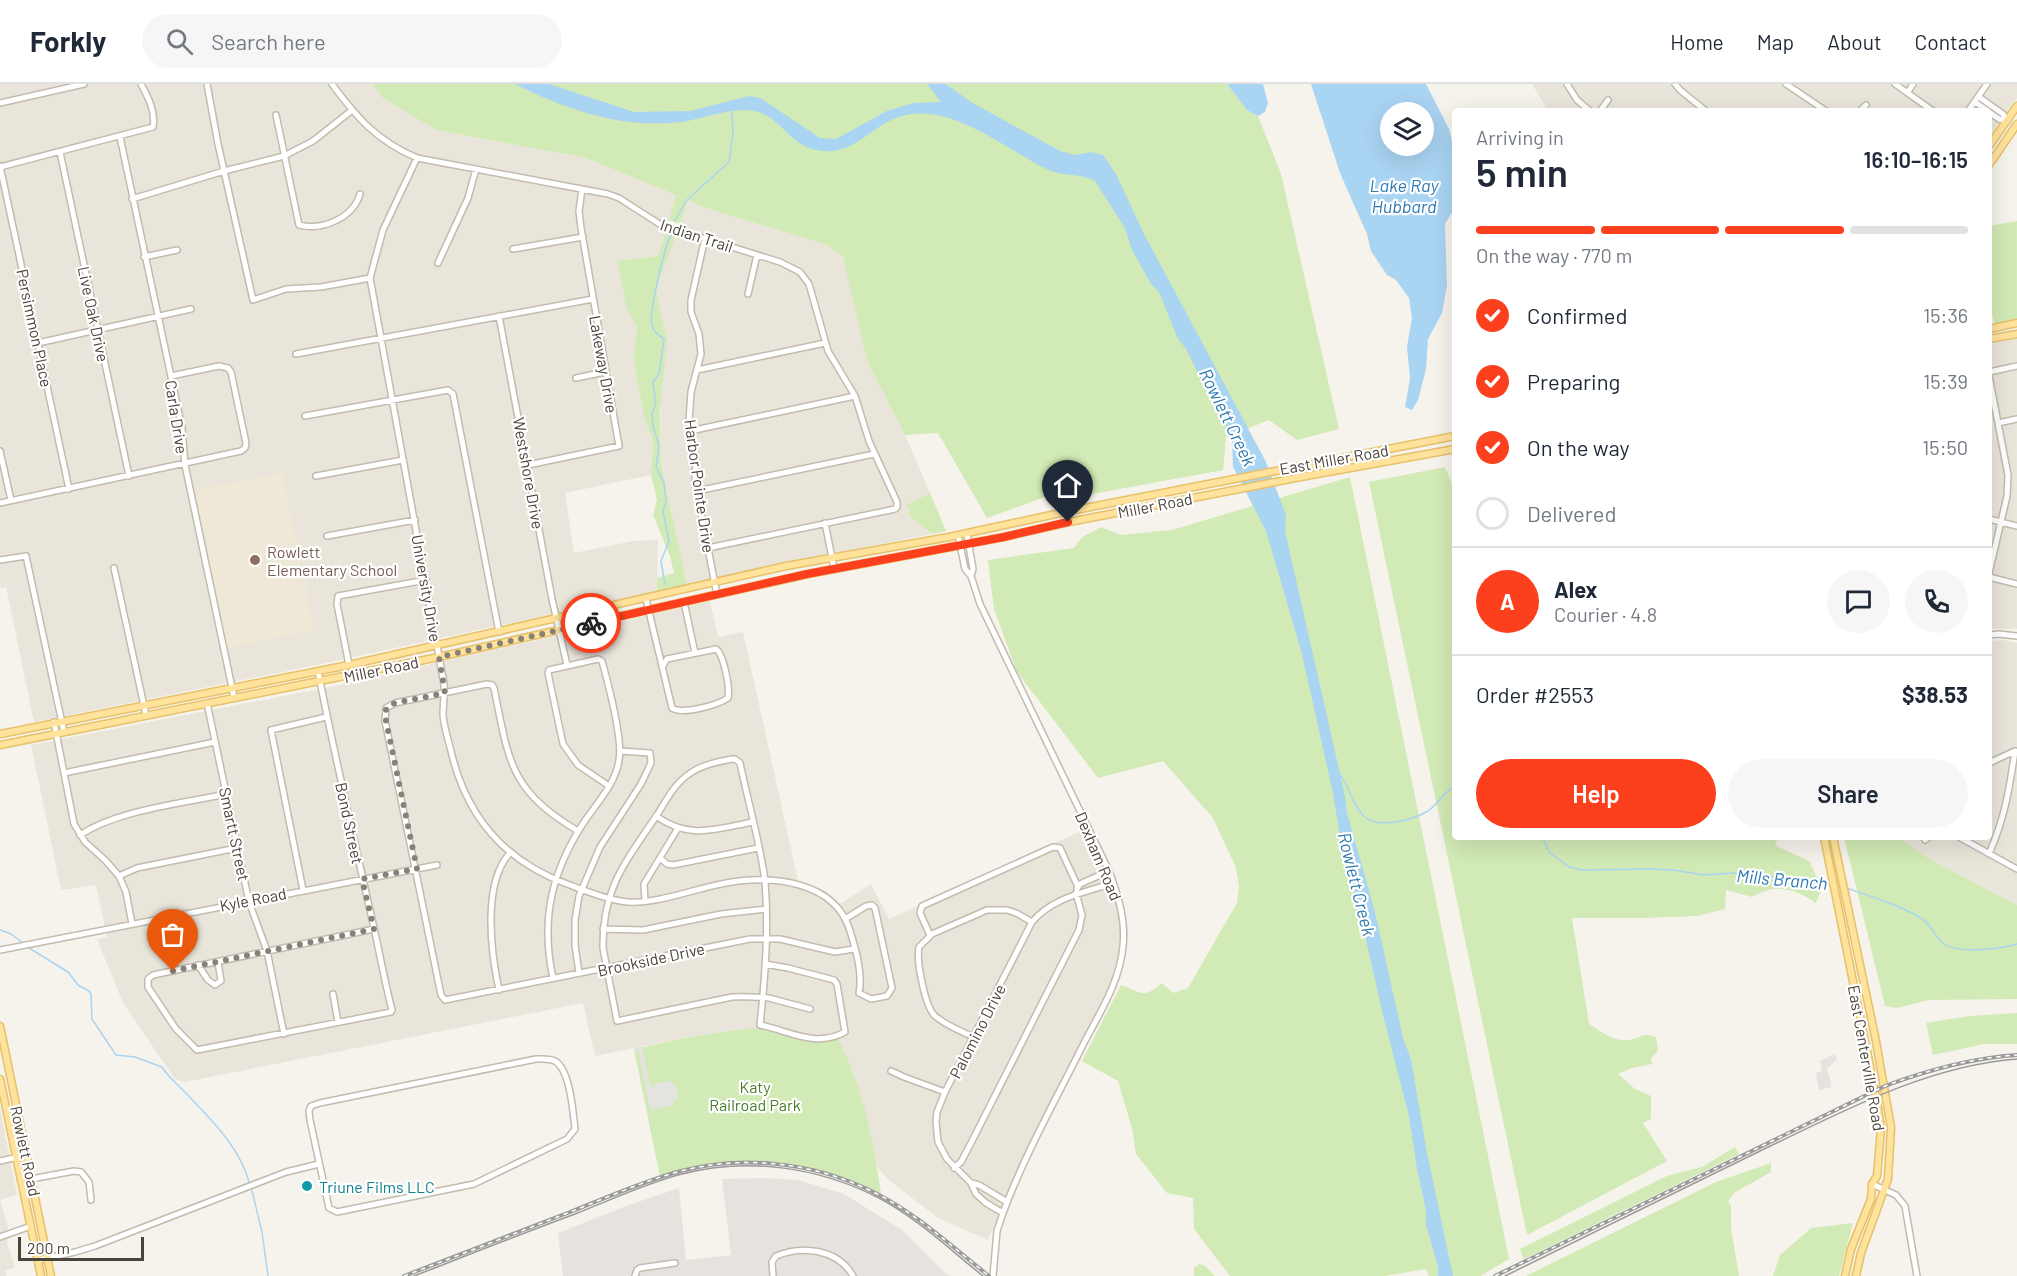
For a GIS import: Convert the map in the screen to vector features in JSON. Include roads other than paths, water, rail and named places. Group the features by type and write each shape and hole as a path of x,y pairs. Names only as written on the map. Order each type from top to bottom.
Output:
{"main road":[{"path":"1992,142 2017,106"},
{"path":"1992,161 2016,126 2007,121"},
{"path":"1992,328 2017,323"},
{"path":"1992,338 2017,334"},
{"name":"East Miller Road","path":"967,534 1065,512 1452,437"},
{"path":"1440,439 1442,451"},
{"path":"1360,466 1365,459 1386,453 1393,448"},
{"name":"East Miller Road","path":"1360,466 1452,449"},
{"name":"Miller Road","path":"0,745 439,657 834,568 1360,466"},
{"name":"Miller Road","path":"0,734 144,704 318,672 832,557 874,552 967,534"},
{"path":"643,600 646,610"},
{"path":"600,610 603,620"},
{"name":"East Centerville Road","path":"1825,840 1878,1107 1881,1141 1877,1176 1872,1184 1871,1199 1851,1249 1845,1276"},
{"name":"East Centerville Road","path":"1834,840 1875,1036 1890,1114 1892,1138 1885,1190 1861,1253 1856,1276"},
{"path":"1848,957 1858,955"},
{"name":"Rowlett Road","path":"0,1026 51,1276"},
{"path":"1865,1039 1875,1036"},
{"name":"Rowlett Road","path":"0,1079 41,1276"},
{"path":"1881,1141 1892,1138"}],"street":[{"path":"0,104 84,84"},
{"path":"0,166 153,127 150,100 141,84"},
{"path":"207,84 253,300 286,289 321,287 370,278"},
{"name":"Indian Trail","path":"332,84 351,111 377,136 395,149 417,158 619,198 651,220 792,267 805,278 815,300 831,359 855,396 866,433 897,502 895,509 825,523"},
{"path":"1567,84 1576,100 1586,108"},
{"path":"1675,84 1702,108"},
{"path":"1786,84 1822,108"},
{"path":"1895,84 1929,108"},
{"path":"1908,92 1913,84"},
{"path":"1970,108 1987,84"},
{"path":"1977,99 1985,108"},
{"path":"1977,99 2003,114 2007,121"},
{"path":"1601,108 1608,100"},
{"path":"1863,108 1866,105"},
{"path":"132,198 284,156 313,141 351,111"},
{"path":"1992,114 2007,121"},
{"path":"276,115 299,225 316,226 338,220 351,210 360,194"},
{"name":"Carla Drive","path":"120,137 182,428 182,450 234,697"},
{"name":"Live Oak Drive","path":"60,152 129,476"},
{"name":"University Drive","path":"417,158 383,230 370,278 439,657 445,693 443,715 456,775 480,819 510,853 532,868 556,880 609,898 628,902 645,901 727,883 765,881 790,883 812,890 831,901 845,919"},
{"name":"Persimmon Place","path":"0,166 69,489"},
{"path":"438,262 468,198 476,169"},
{"name":"Lakeway Drive","path":"528,465 619,446 582,237 579,211 582,189"},
{"path":"513,249 582,237"},
{"name":"Harbor Pointe Drive","path":"705,238 691,300 691,312 701,346 689,405 690,431 696,460 697,491 717,595"},
{"path":"144,257 177,250"},
{"path":"748,294 757,255"},
{"path":"296,354 593,299"},
{"path":"38,343 191,309"},
{"name":"Westshore Drive","path":"499,316 556,620 567,665"},
{"path":"697,370 825,343"},
{"path":"0,503 185,465 245,448 246,442 231,372 228,368 219,366 171,376"},
{"path":"1992,371 2017,366"},
{"path":"576,378 605,372"},
{"path":"305,416 448,390 453,394 499,632"},
{"path":"1992,392 2008,475 2007,496 1992,562"},
{"path":"690,431 855,396"},
{"path":"1998,423 2017,419"},
{"path":"0,450 11,500"},
{"path":"697,491 874,453"},
{"path":"316,476 403,460"},
{"path":"2008,475 2017,473"},
{"path":"327,536 415,520"},
{"path":"1992,520 2017,526"},
{"path":"708,548 825,523 834,568"},
{"name":"Dexham Road","path":"967,534 973,569 971,576"},
{"name":"Dexham Road","path":"958,535 965,569 971,576 980,604 1109,871 1119,899 1124,927 1123,948 1117,976 1003,1212 996,1242 993,1276"},
{"path":"0,560 23,555 27,558 64,732"},
{"path":"114,568 146,715"},
{"path":"1992,576 2017,584"},
{"path":"349,665 337,604 338,596 426,580"},
{"path":"684,602 695,653"},
{"path":"646,610 662,667 669,703 675,711 680,712 722,702 728,698 729,691 719,651 712,649 667,659 662,667"},
{"path":"1992,635 2017,636"},
{"path":"553,978 546,934 548,910 556,880 568,846 609,786 617,769 620,752 602,661 598,659 552,668 548,673 560,735 573,760 609,786"},
{"name":"Bond Street","path":"318,672 326,717 392,1010 338,1022"},
{"path":"417,869 385,710 395,703 487,684 492,685 508,754 518,777 546,810 578,831"},
{"name":"Smartt Street","path":"207,703 249,902 267,951 284,1034"},
{"path":"303,890 271,730 326,717"},
{"path":"54,722 74,824 80,835 119,876 126,892 132,924"},
{"path":"64,773 215,742"},
{"path":"1992,762 2016,751"},
{"path":"1989,854 2004,817 2016,751"},
{"path":"579,973 575,945 575,920 581,889 600,846 626,808 651,763 650,753 620,752"},
{"path":"765,964 834,980 837,984 846,1029 839,1035 810,1040 760,1025 763,998 766,938 765,881 738,761 732,759 692,772 674,788 614,881 603,929 603,948 617,1021 732,997 763,998 810,1009"},
{"path":"80,835 112,819 226,794"},
{"path":"656,816 678,828 694,832 753,822"},
{"path":"645,901 644,884 678,828"},
{"path":"1964,840 2017,869"},
{"path":"930,935 920,913 922,906 1053,847 1060,848 1078,887 1076,893 1083,915 1079,930 971,1143 961,1162 954,1168"},
{"path":"119,876 137,868 237,848"},
{"path":"660,858 667,864 673,865 758,848"},
{"path":"499,990 492,954 492,907 498,876 510,853"},
{"name":"Kyle Road","path":"0,950 437,865"},
{"name":"Brookside Drive","path":"417,869 441,995 443,999 448,1000 736,940 766,938 791,940 827,951 854,949"},
{"path":"1078,887 1109,871"},
{"name":"Palomino Drive","path":"1003,1212 986,1203 976,1194 971,1183 954,1168 942,1150 936,1134 938,1112 945,1092 1032,922 1050,906 1076,893 1086,893 1113,883"},
{"path":"872,905 875,908 892,988 887,996 871,999 859,993 861,980 845,919 866,906 872,905"},
{"path":"603,929 643,930 721,914 766,909"},
{"path":"973,1037 941,1021 929,1009 918,951 922,943 930,935 987,910 1007,910 1032,922"},
{"path":"333,994 338,1022 197,1050 176,1029 149,990 148,979 153,975 198,965 374,929"},
{"path":"198,965 208,980 215,985 221,981 218,962"},
{"path":"536,1059 552,1060 561,1066 566,1075 575,1129 567,1139 474,1184 337,1212 329,1208 319,1164 309,1113 313,1105 536,1059"},
{"path":"891,1071 945,1092"},
{"path":"1,1088 12,1086"},
{"path":"0,1161 27,1155"},
{"path":"38,1260 98,1245 286,1172 319,1164"},
{"path":"31,1179 81,1172 89,1182 91,1200"},
{"name":"Palomino Drive","path":"971,1183 979,1185 1007,1202"},
{"path":"1872,1184 1896,1195 1905,1206 1917,1276"},
{"path":"0,1237 31,1226"},
{"path":"773,1276 772,1262 779,1255 804,1251 818,1251 840,1261 853,1276"},
{"path":"635,1276 637,1270 643,1267 675,1263"}],"water":[{"name":"Rowlett Creek","path":"515,84 549,84 634,112 690,111 749,96 760,98 820,138 836,139 887,111 913,103 941,102 927,84 946,84 971,102 1060,151 1075,155 1091,152 1103,155 1116,174 1144,234 1265,460 1286,515 1285,531 1347,813 1375,912 1403,1038 1411,1059 1427,1153 1453,1276 1438,1276 1438,1266 1426,1225 1426,1210 1409,1116 1339,830 1302,654 1266,531 1233,467 1232,439 1228,429 1186,349 1177,337 1159,292 1151,284 1132,250 1125,228 1095,181 1051,171 976,130 936,115 916,114 896,118 849,146 832,151 818,151 798,142 768,116 749,110 720,113 681,122 638,123 616,120 575,109"},
{"path":"1227,84 1263,84 1268,103 1265,112 1258,116 1247,110"},
{"name":"Lake Ray Hubbard","path":"1311,84 1426,84 1449,129 1452,142 1452,212 1445,224 1447,285 1442,313 1428,339 1426,369 1418,400 1412,410 1405,407 1410,378 1407,347 1412,318 1409,298 1396,280 1387,275 1371,251 1367,234 1340,173"}],"waterway":[{"path":"675,221 686,201 729,162 733,134 732,112"},
{"path":"665,584 661,561 669,541 663,512 666,501 664,483 656,467 659,446 652,413 656,404 653,382 659,374 664,339 654,330 651,319 658,280 671,235"},
{"name":"Mills Branch","path":"1339,773 1361,813 1371,821 1396,822 1422,814 1432,808 1452,788"},
{"name":"Mills Branch","path":"1544,840 1550,853 1569,867 1582,870 1673,870 1704,875 1732,873 1830,882"},
{"name":"Mills Branch","path":"1846,888 1892,904 1919,917 1944,944 1950,947 1980,950 2017,944"},
{"path":"0,930 11,934 23,943"},
{"path":"29,948 68,972 78,985 89,991 92,1019 116,1055 135,1057 162,1067 231,1144 249,1182"},
{"path":"252,1191 262,1232 268,1276"}],"tram line":[{"path":"1505,1276 1852,1107 1916,1081 1949,1071 1983,1063 2017,1059"},
{"path":"414,1276 642,1187 682,1174 732,1166 782,1168 806,1172 830,1178 877,1197 919,1224 983,1276"}],"railway":[{"path":"1495,1276 1885,1086 1950,1066 2017,1055"},
{"path":"404,1276 653,1180 681,1171 728,1163 799,1167 867,1189 916,1218 989,1276"}],"place":[{"name":"Rowlett Elementary School","path":"255,560"},
{"name":"Triune Films LLC","path":"307,1186"}],"park label":[{"name":"Katy Railroad Park","path":"755,1095"}]}
